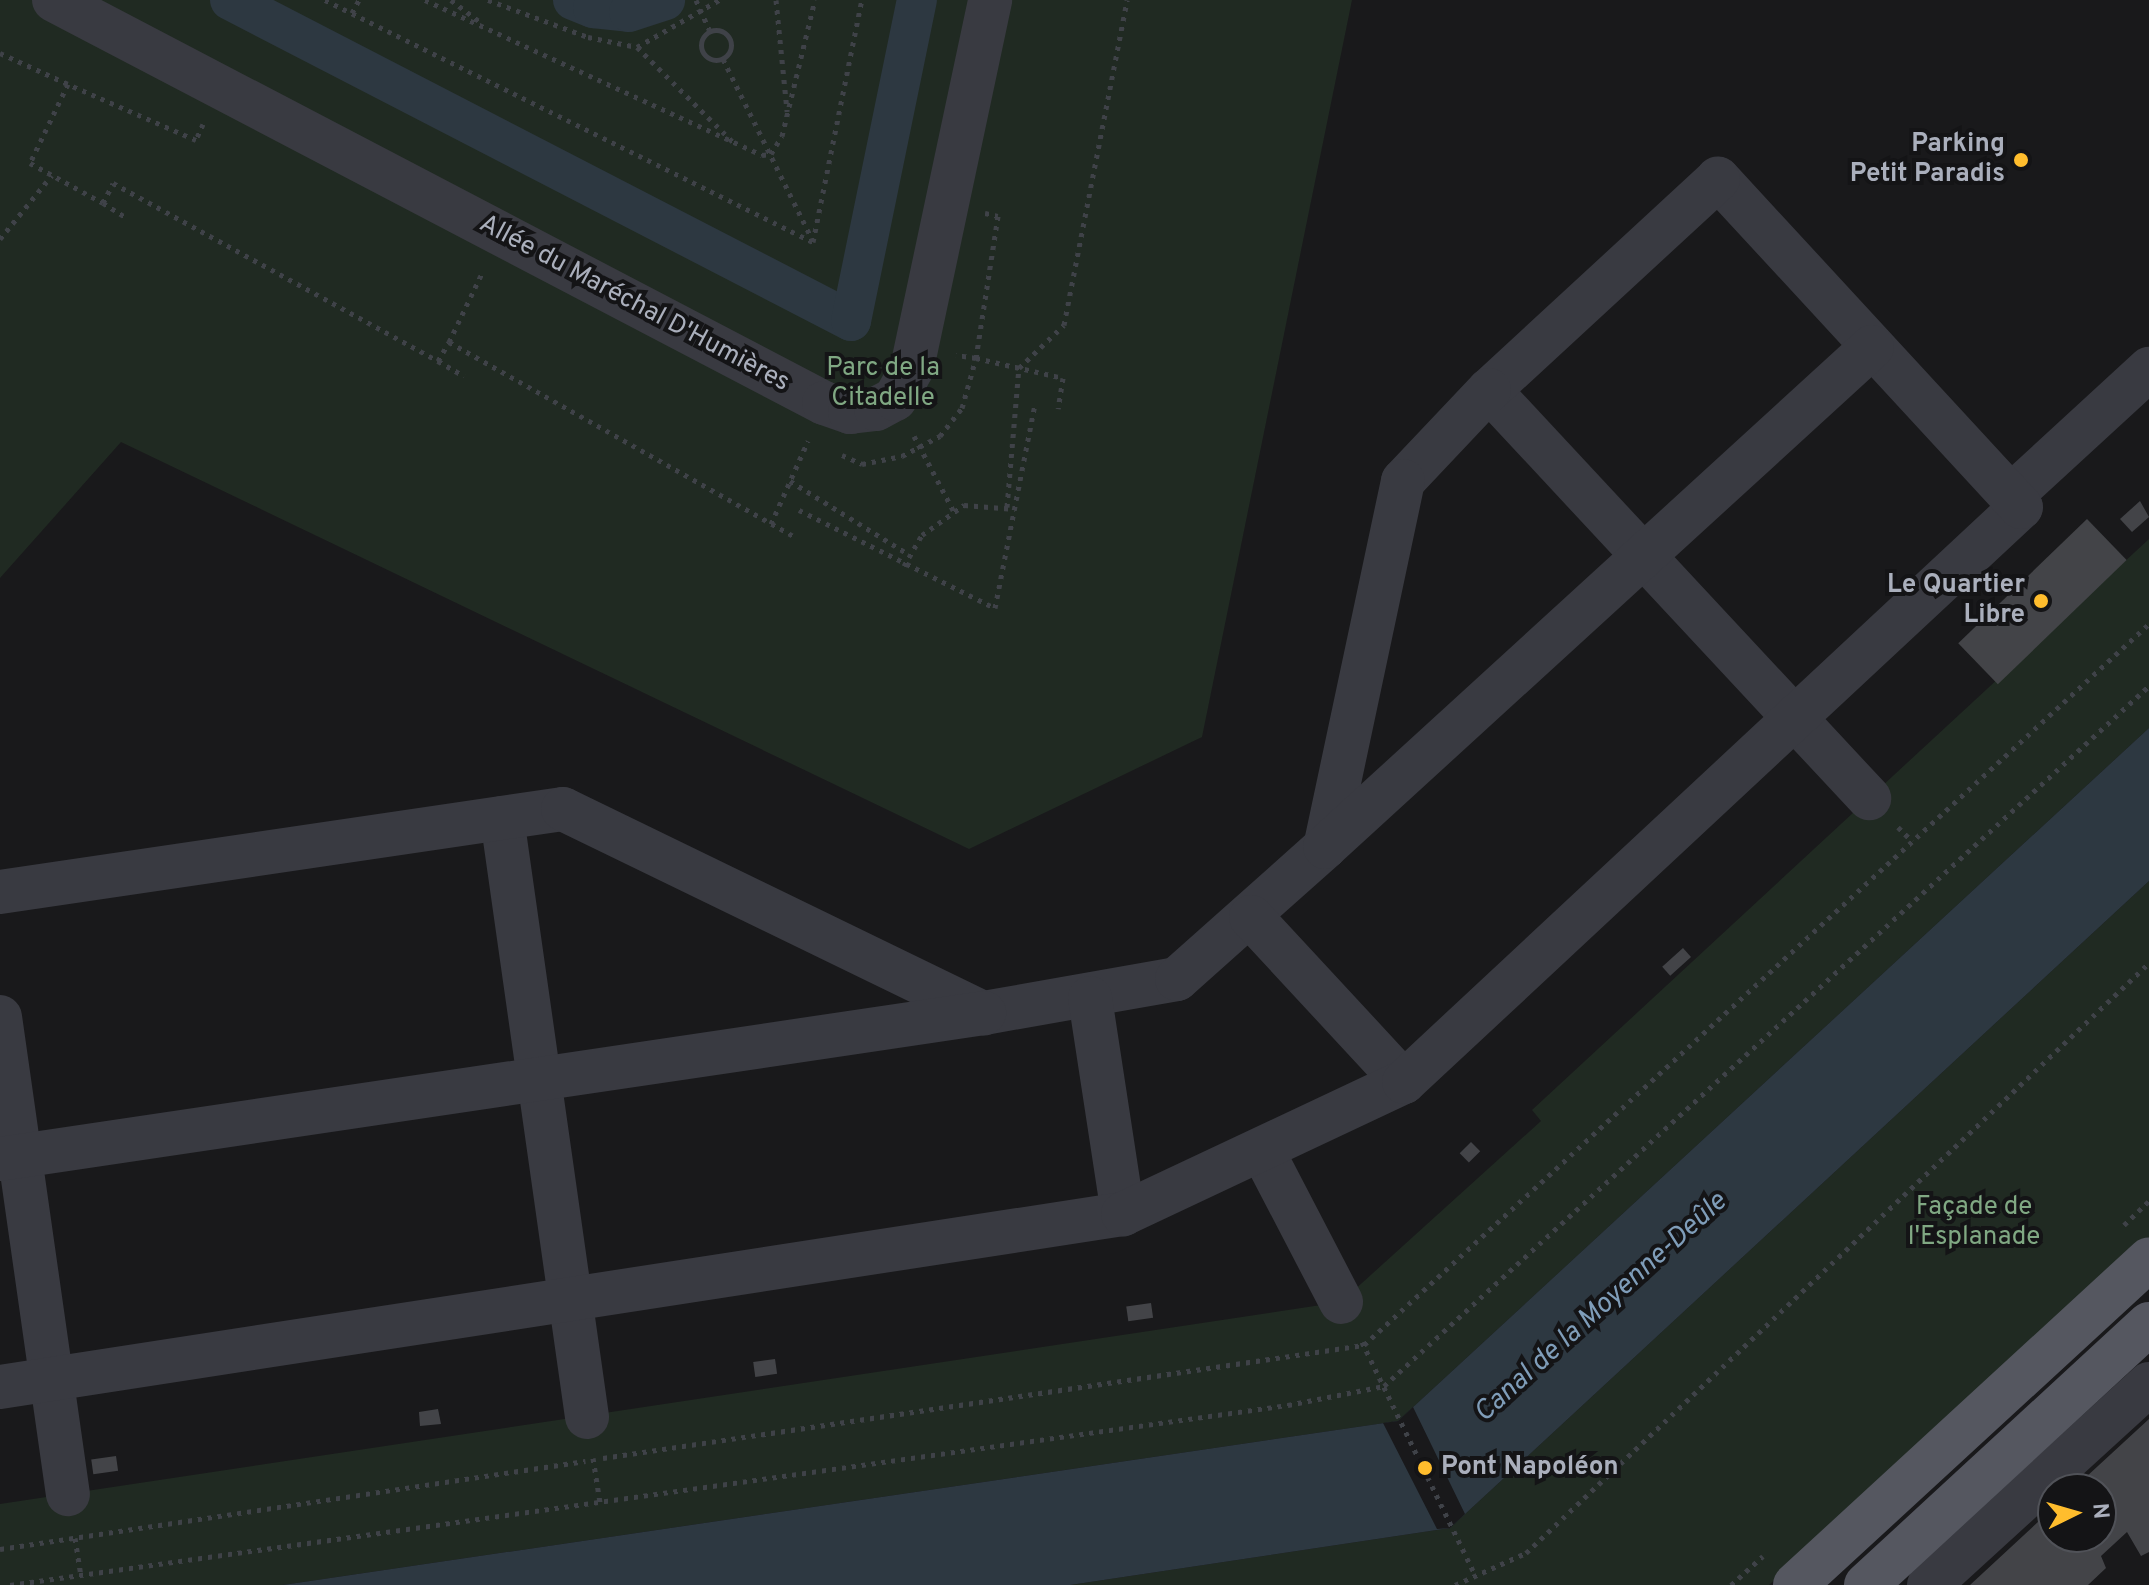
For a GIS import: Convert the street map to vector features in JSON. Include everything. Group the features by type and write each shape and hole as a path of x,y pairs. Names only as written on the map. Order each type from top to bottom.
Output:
{"main road":[{"path":"1795,1585 2149,1260"},
{"path":"1866,1585 2149,1324"}],"street":[{"name":"Allée du Maréchal D'Humières","path":"54,0 824,403 850,412 876,409 895,399 906,386 948,208 990,0"},
{"path":"0,1387 1123,1214 1263,1152 1404,1082 2021,507 1718,179 1489,390 1403,481 1325,847"},
{"path":"10,1158 1090,998 1177,979 1251,917 1872,347"},
{"path":"2011,496 2149,369"},
{"path":"1489,390 1869,798"},
{"path":"0,892 563,809 984,1013"},
{"path":"502,818 587,1417"},
{"path":"1251,917 1404,1082"},
{"path":"1090,998 1123,1214"},
{"path":"0,1017 10,1158 51,1379 68,1494"},
{"path":"1263,1152 1341,1302"},
{"path":"1929,1585 2149,1384"}],"path":[{"path":"325,0 813,242"},
{"path":"352,13 359,0"},
{"path":"425,0 740,149 771,154"},
{"path":"451,0 493,31"},
{"path":"488,0 563,30 637,47 740,149"},
{"path":"696,0 710,31"},
{"path":"637,47 719,0"},
{"path":"776,0 787,116"},
{"path":"771,154 787,116 815,0"},
{"path":"813,242 862,0"},
{"path":"1007,507 1019,368 1064,325 1127,0"},
{"path":"710,31 721,31 731,41 723,59 708,58 702,51 701,41 710,31"},
{"path":"0,53 196,140 220,87"},
{"path":"723,59 813,242"},
{"path":"68,84 30,163 127,218"},
{"path":"0,239 52,175"},
{"path":"103,203 113,183 464,376"},
{"path":"948,208 998,216 976,358"},
{"path":"438,361 478,281"},
{"path":"449,342 793,536"},
{"path":"960,355 1063,378 1058,409"},
{"path":"799,510 904,566 995,608 1035,404"},
{"path":"771,524 808,440 794,433"},
{"path":"920,446 953,510"},
{"path":"790,481 908,554"},
{"path":"904,566 908,554 938,518 953,510 964,505 1015,509"},
{"path":"10,1585 1288,1405 1384,1386 2149,686"},
{"path":"1455,1585 1526,1553 2149,963"},
{"path":"1341,1302 1396,1407 1475,1575"}],"green space":[{"name":"Parc de la Citadelle","path":"0,0 1352,0 1202,737 969,849 121,442 0,578"},
{"path":"2149,539 2149,728 1398,1421 283,1585 0,1585 0,1504 1341,1302 1541,1121 1532,1110"},
{"name":"Façade de l'Esplanade","path":"2149,881 2149,1241 1769,1585 1070,1585 1450,1528"}],"water":[{"name":"Canal de la Moyenne-Deûle","path":"2149,728 2149,881 1450,1528 1070,1585 283,1585 1398,1421"}],"pier":[{"name":"Pont Napoléon","path":"1413,1407 1465,1514 1450,1528 1437,1529 1383,1423 1398,1421"}],"building":[{"path":"2140,501 2149,517 2132,532 2120,519"},
{"name":"Le Quartier Libre","path":"2087,519 2127,560 1998,684 1958,643"},
{"path":"1683,948 1691,957 1670,976 1662,967"},
{"path":"1471,1142 1480,1151 1469,1163 1460,1153"},
{"path":"1151,1303 1153,1318 1128,1321 1126,1306"},
{"path":"775,1359 777,1374 755,1377 753,1362"},
{"path":"438,1409 441,1424 420,1426 419,1412"},
{"path":"2149,1419 2149,1552 2141,1556 2127,1532 2117,1541 2117,1473 2090,1473"},
{"path":"116,1456 118,1471 93,1474 91,1459"},
{"path":"2037,1523 2037,1553 2104,1553 2101,1556 2106,1568 2088,1585 1970,1585"}],"waterway":[{"path":"230,0 851,321 917,0"},
{"path":"573,0 593,8 629,12 665,0"}],"place":[{"name":"Parking Petit Paradis","path":"2021,160"},
{"name":"Le Quartier Libre","path":"2041,601"},
{"name":"Pont Napoléon","path":"1425,1468"}]}
